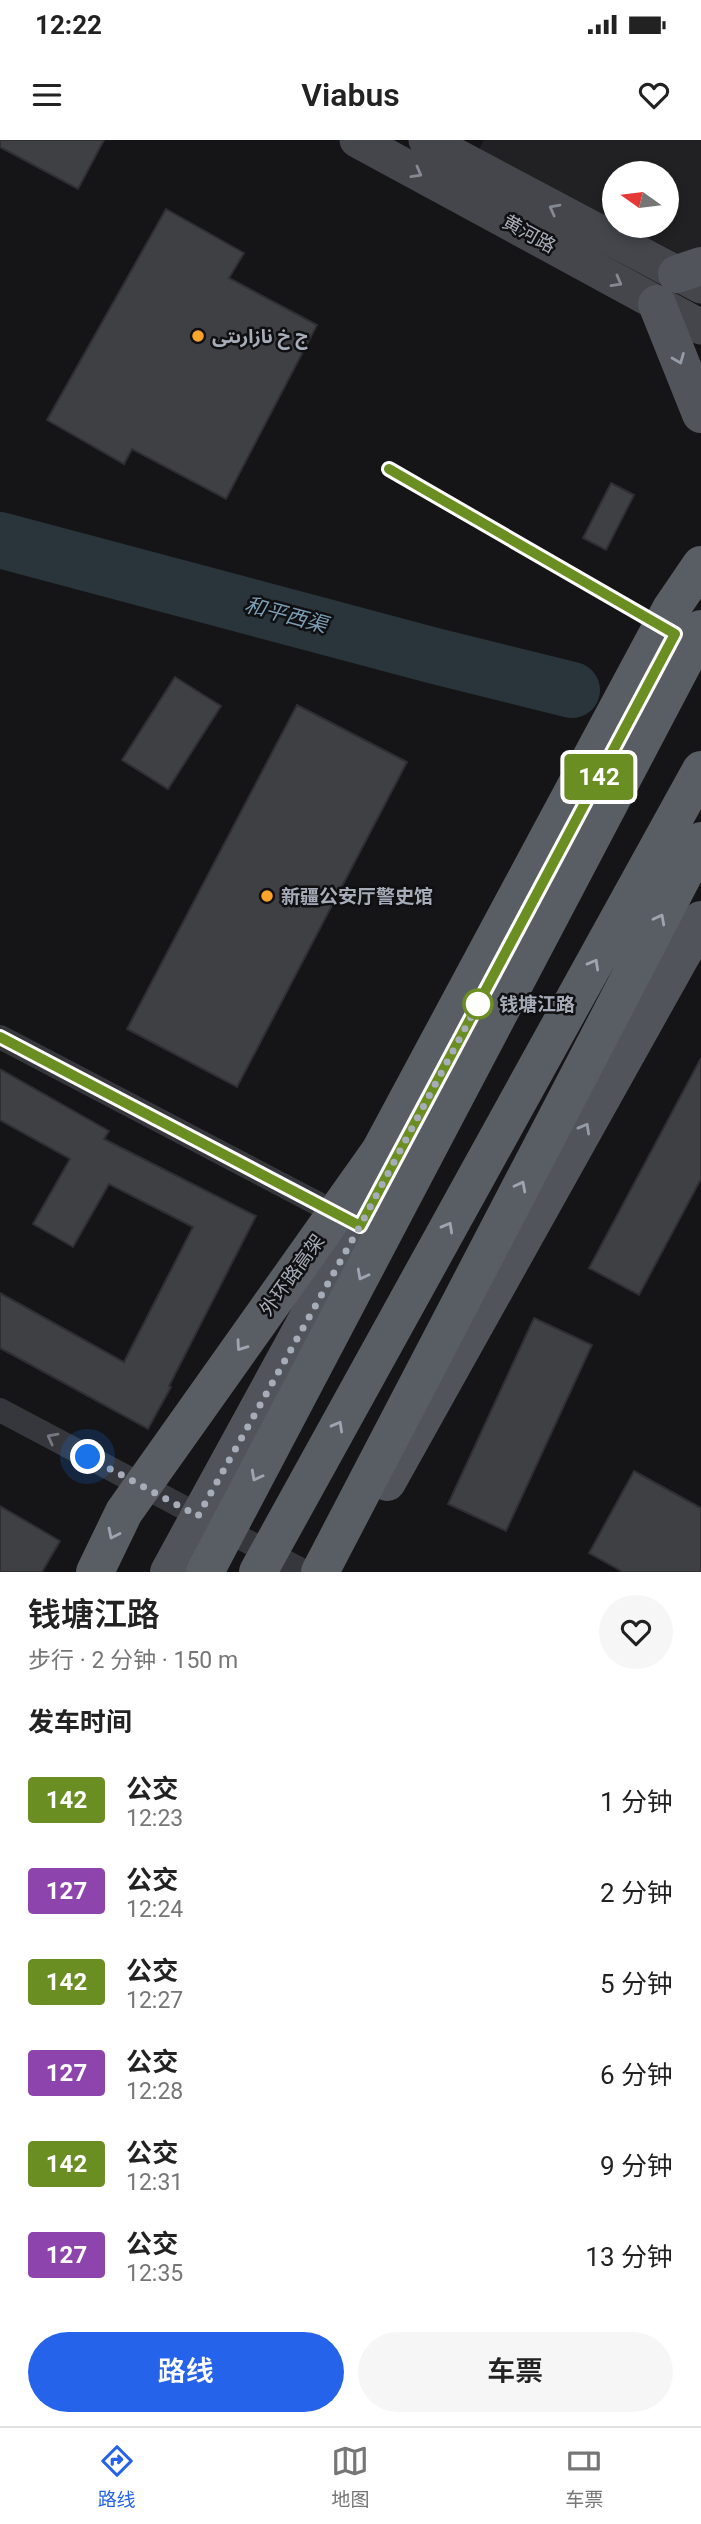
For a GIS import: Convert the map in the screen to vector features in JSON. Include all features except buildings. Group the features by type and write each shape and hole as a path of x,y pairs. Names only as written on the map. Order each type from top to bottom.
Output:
{"highway":[{"name":"外环路高架","path":"94,1572 124,1512 380,1152 671,609 701,565"},
{"path":"205,1572 688,631"},
{"path":"258,1572 701,770"},
{"path":"320,1572 701,841"}],"main road":[{"name":"黄河路","path":"357,140 684,283"},
{"name":"黄河路","path":"433,142 684,283 701,327"},
{"path":"684,283 701,414"},
{"path":"169,1572 688,631 701,585"},
{"path":"337,1572 701,920"}],"street":[{"path":"0,1037 360,1226"},
{"path":"0,1410 305,1572"}],"lane":[{"path":"389,469 688,631"}],"shaded area":[{"path":"484,140 701,140 701,250 685,257 649,238 679,238 679,161 602,161 602,214 479,149"}],"waterway":[{"name":"和平西渠","path":"0,540 572,690"}],"bus line":[{"name":"142","path":"0,1037 360,1226 675,634 389,469"}],"place":[{"name":"ج خ نازارىتى","path":"198,336"},
{"name":"新疆公安厅警史馆","path":"267,896"},
{"name":"钱塘江路","path":"478,1004"}],"route":[{"path":"88,1457 198,1516 360,1226 478,1004"}]}
